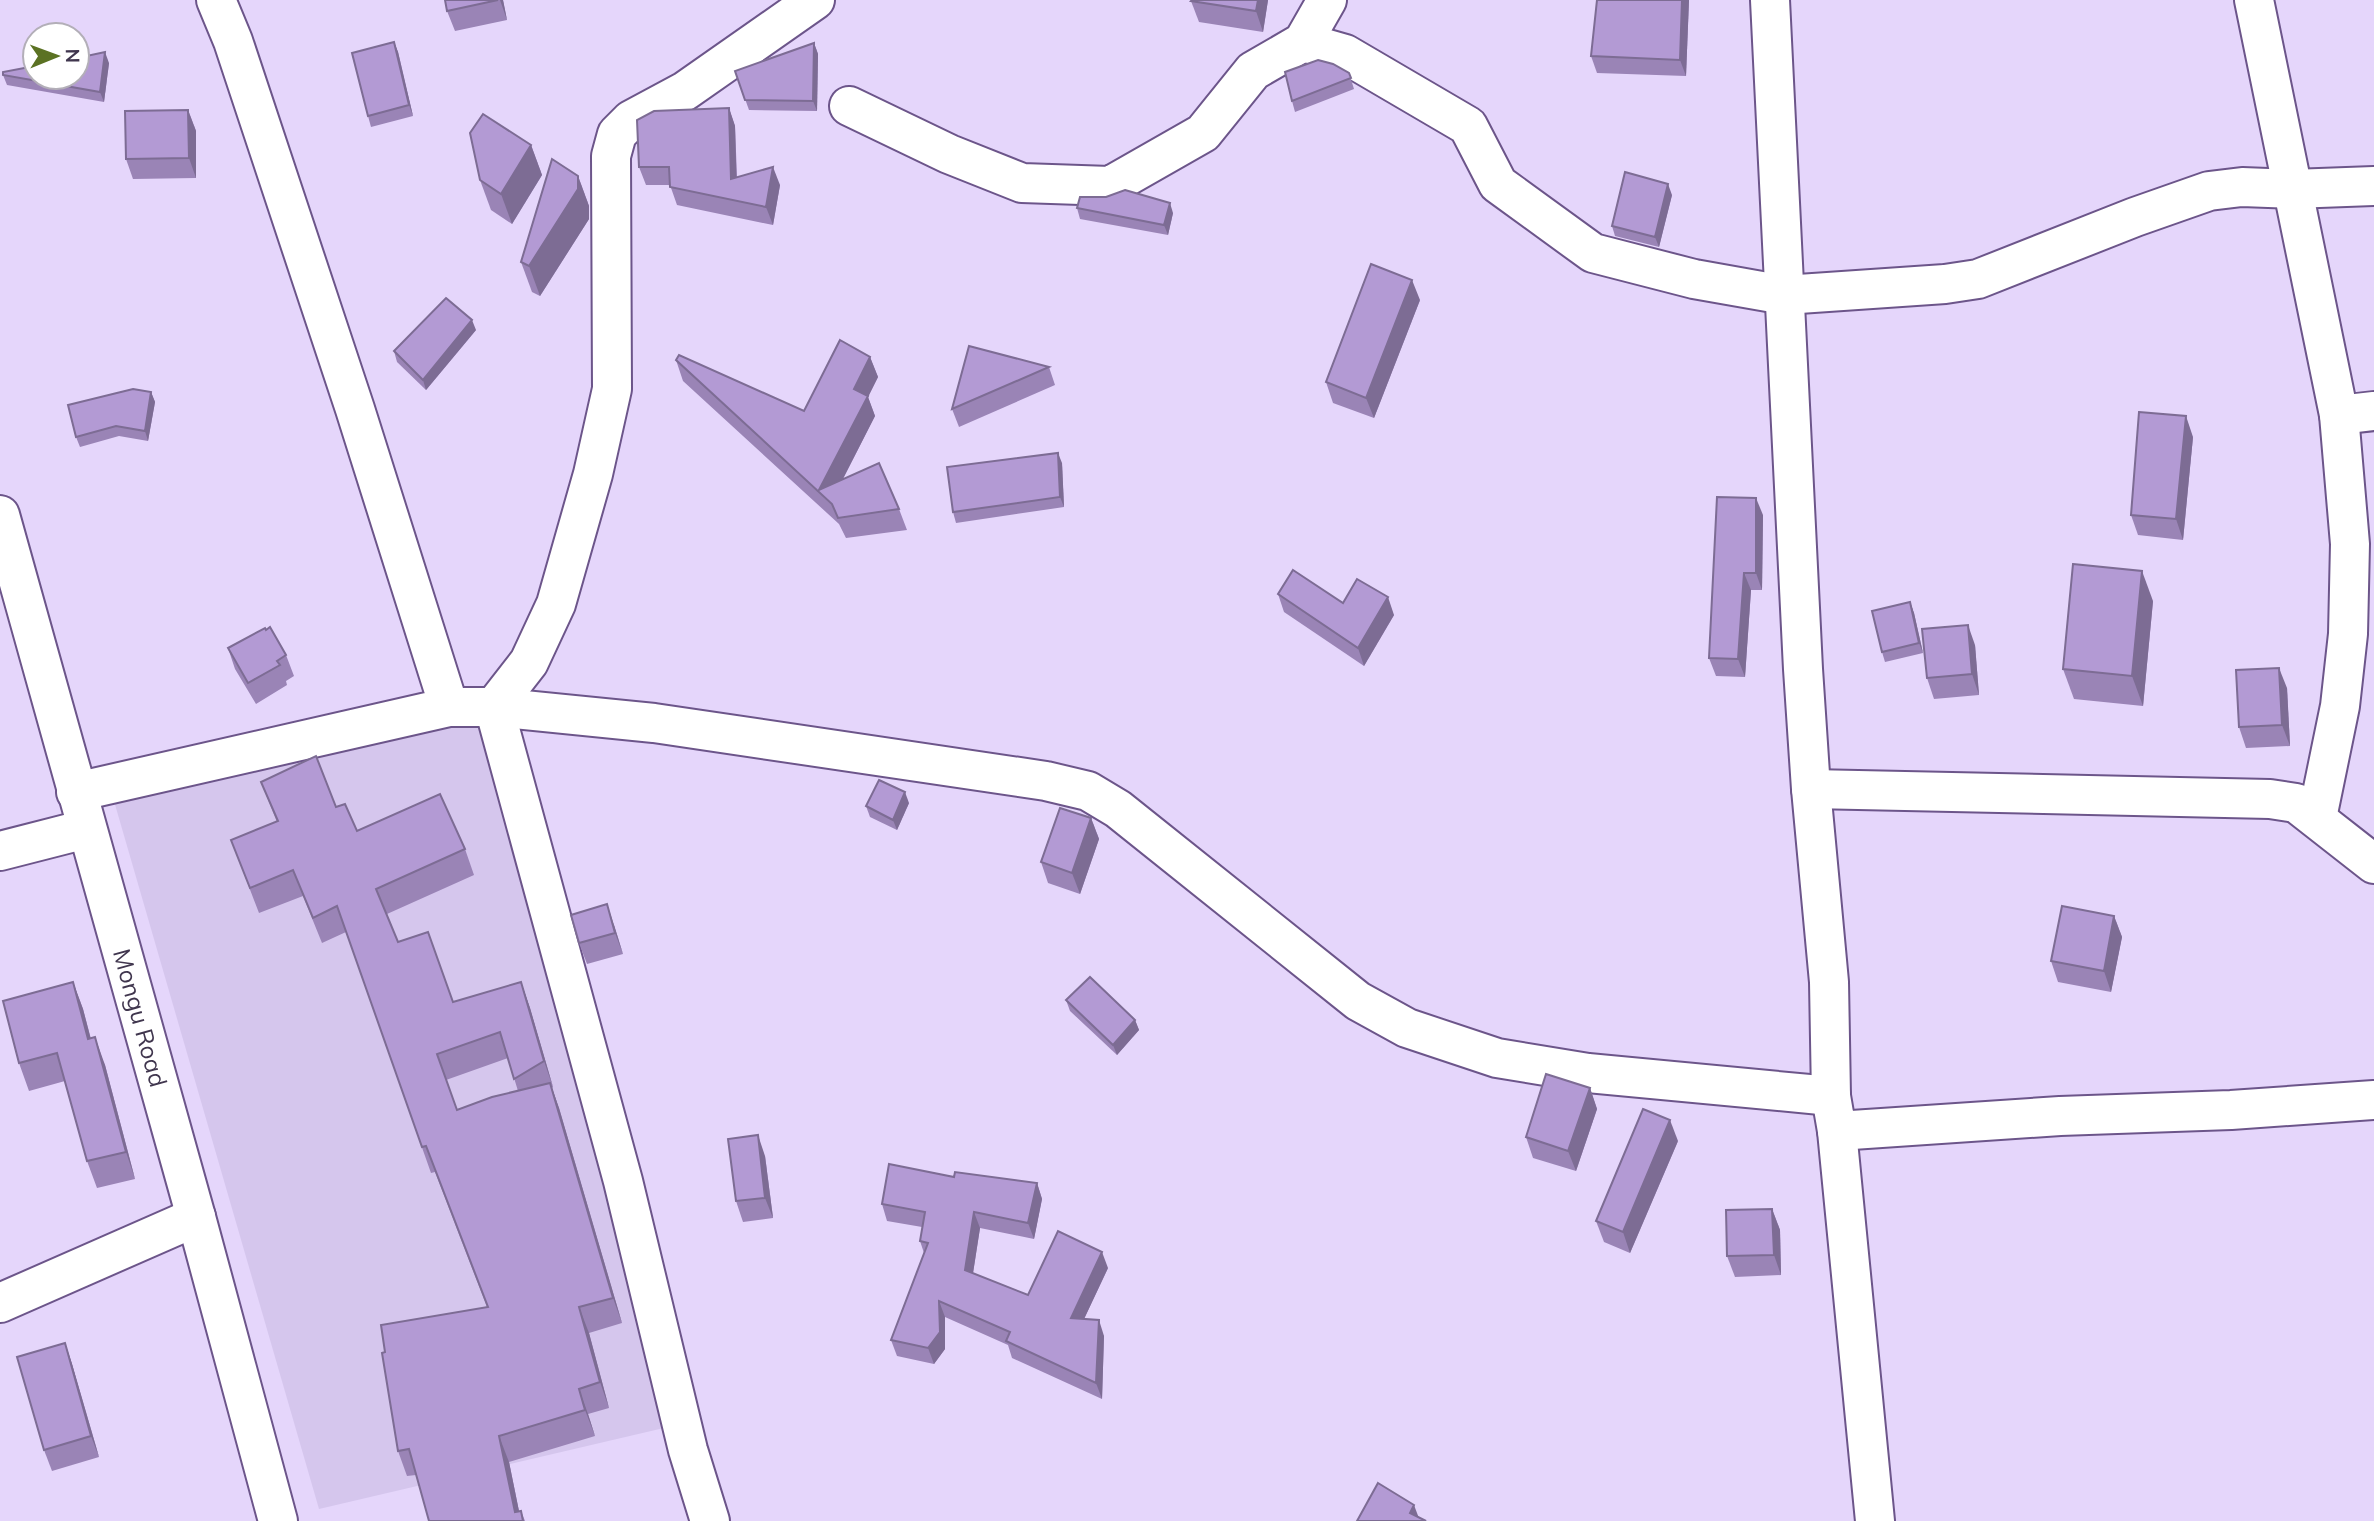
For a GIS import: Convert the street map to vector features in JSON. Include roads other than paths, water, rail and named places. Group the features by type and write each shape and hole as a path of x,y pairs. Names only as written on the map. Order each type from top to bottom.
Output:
{"street":[{"path":"216,0 233,41 355,409 449,707"},
{"path":"494,707 529,662 555,604 593,474 612,389 611,156 617,134 631,120 685,91 815,0"},
{"path":"849,106 949,154 1023,183 1110,186 1203,133 1253,71 1303,42 1327,0"},
{"path":"1770,0 1811,789 1829,982 1834,1114 1875,1521"},
{"path":"2254,0 2292,189 2356,413 2348,634 2340,706 2317,818"},
{"path":"1303,42 1345,54 1468,126 1497,184 1593,253 1694,279 1784,295 1945,284 1978,279 2135,217 2210,191 2242,187 2292,189 2374,186"},
{"name":"Mongu Road","path":"2,532 196,1217 278,1521"},
{"path":"76,792 449,707 494,707 654,723 1046,781 1088,791 1118,809 1358,1001 1407,1028 1497,1058 1834,1114 2060,1116 2231,1110 2374,1100"},
{"path":"494,707 623,1181 688,1450 710,1521"},
{"path":"1811,789 2270,799 2296,803 2374,864"},
{"path":"0,851 86,829"},
{"path":"0,1303 196,1217"}]}
